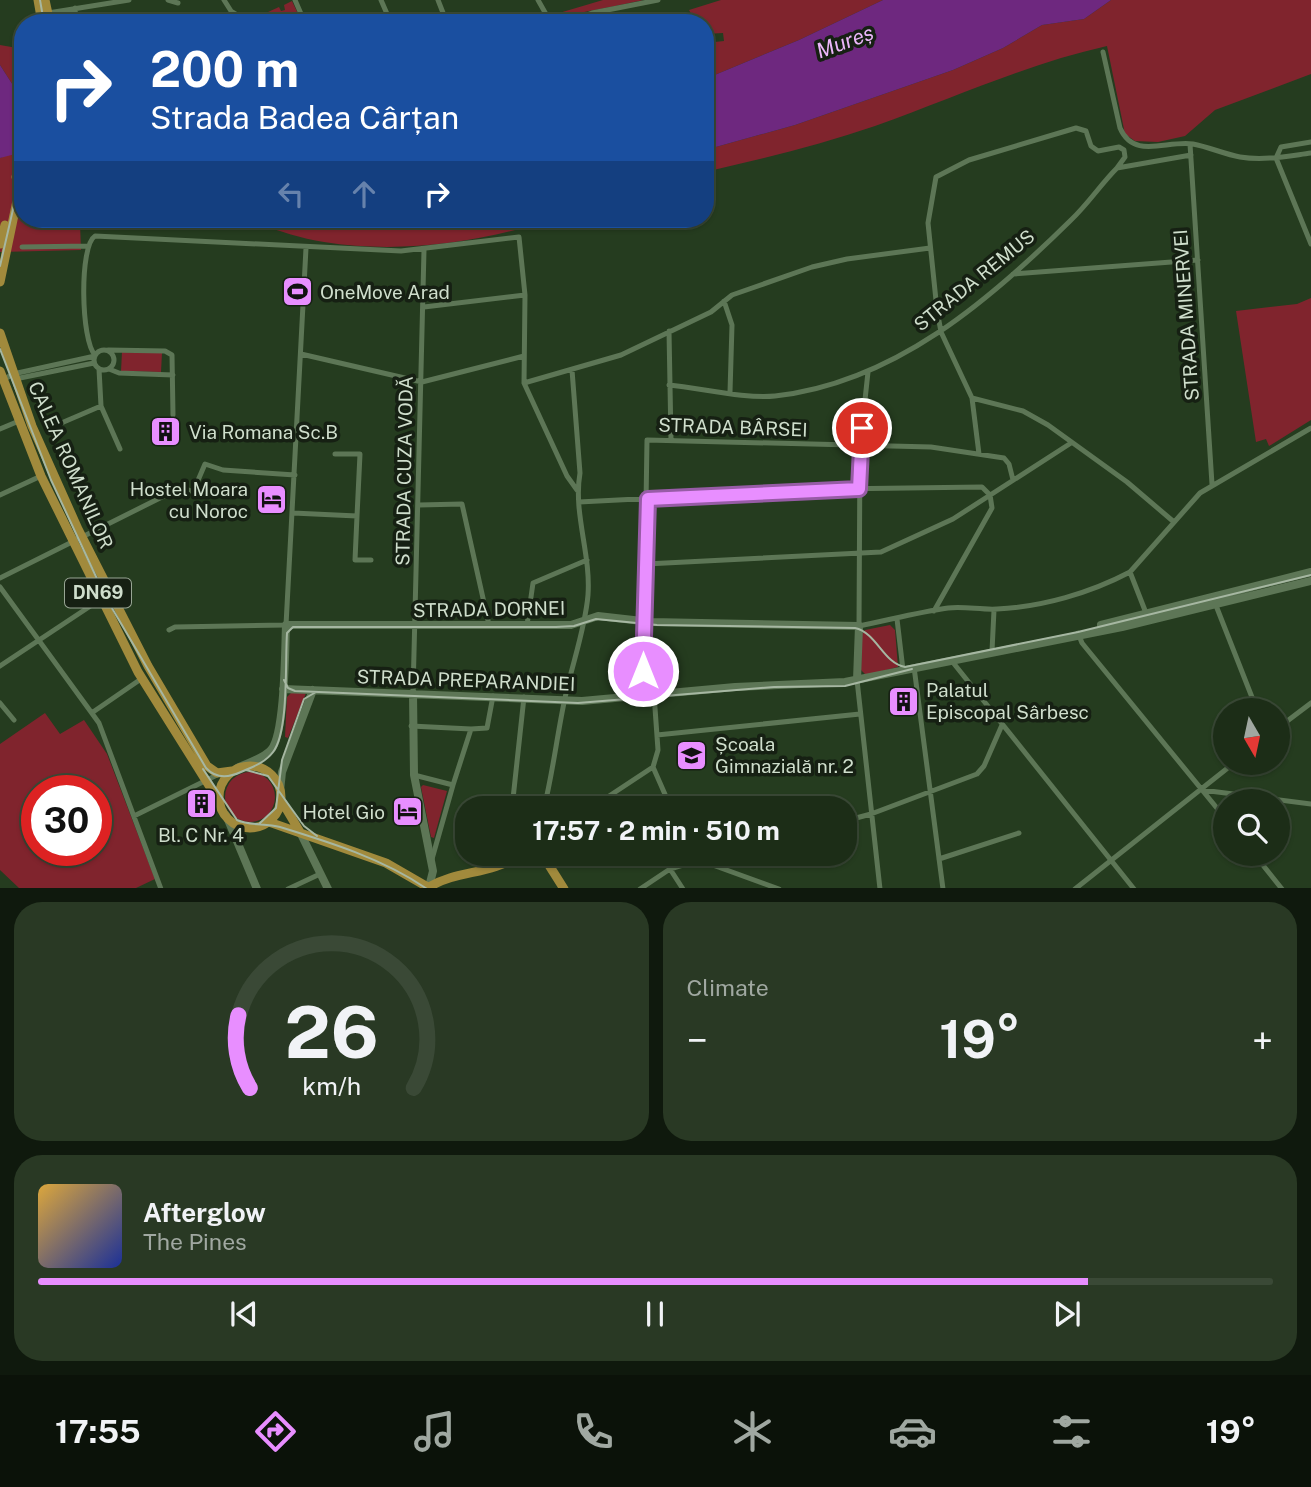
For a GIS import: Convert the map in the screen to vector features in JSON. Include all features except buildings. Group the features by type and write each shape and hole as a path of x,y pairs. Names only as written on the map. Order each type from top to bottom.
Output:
{"main road":[{"path":"0,282 14,194"},
{"path":"0,244 14,202"},
{"name":"CALEA ROMANILOR","path":"0,333 19,421 71,541 141,679 220,803"},
{"name":"CALEA ROMANILOR","path":"8,376 82,536 153,673 207,766 220,774"},
{"path":"1078,633 1122,626 1311,572"},
{"path":"1078,633 1146,613 1311,581"},
{"name":"STRADA DORNEI","path":"286,625 571,625 585,618 613,617 643,621 859,626"},
{"path":"257,888 220,803 220,786 234,770 266,754 274,746 283,690 286,625"},
{"path":"856,680 859,626"},
{"name":"STRADA PREPARANDIEI","path":"283,690 564,700 856,680 1078,633"},
{"path":"269,822 279,810 282,772 313,690"},
{"path":"413,693 411,726 414,775 431,862 430,888"},
{"path":"220,774 251,766 265,770 272,776 328,888"},
{"path":"226,815 246,827 269,822 300,832 386,863 430,888"},
{"path":"430,888 443,879 498,866"},
{"path":"550,866 564,888"}],"street":[{"path":"59,14 75,8 129,0"},
{"path":"168,0 178,4"},
{"path":"224,0 236,14"},
{"path":"589,14 657,0"},
{"path":"75,8 75,14"},
{"path":"1103,52 1124,137 1142,147 1190,144 1239,157 1276,158 1311,153"},
{"path":"979,454 972,398 941,332 928,223 936,177 969,160 1076,128 1086,131 1095,150 1124,149 1125,157 1115,171"},
{"path":"1311,142 1281,147 1276,158 1311,244"},
{"name":"STRADA MINERVEI","path":"1190,144 1212,484"},
{"path":"1115,171 1191,155"},
{"name":"STRADA REMUS","path":"670,385 774,396 868,372 941,332 1013,274 1073,218 1115,171"},
{"path":"120,449 101,406 99,369 90,348 84,320 88,246 90,239 95,236 306,248 424,250 519,237 525,295 524,383 567,476 577,490"},
{"path":"22,247 88,246"},
{"path":"169,631 175,628 286,625 306,248"},
{"path":"524,383 621,355 711,312 737,292 831,261 930,248"},
{"name":"STRADA CUZA VODĂ","path":"413,693 424,250"},
{"path":"1013,274 1198,260"},
{"path":"424,307 525,295"},
{"path":"724,301 732,325 730,392"},
{"path":"669,331 671,440"},
{"path":"8,376 95,358 101,350 165,351 174,357 173,415"},
{"path":"108,351 114,358 109,369"},
{"path":"301,354 422,382 524,356"},
{"path":"99,369 119,373 173,375"},
{"path":"546,796 564,700 585,618 587,560 577,490 580,473 572,370"},
{"path":"868,372 860,446 859,626 934,611 994,610 1070,596 1130,572 1200,493 1311,428"},
{"path":"972,398 1023,411 1127,482 1174,522"},
{"path":"59,424 101,406"},
{"path":"0,429 19,421"},
{"name":"STRADA BÂRSEI","path":"648,499 647,440 930,447 1007,460 1013,480"},
{"path":"646,564 881,552 935,528 1070,443"},
{"path":"335,454 360,454 355,560 371,560"},
{"path":"0,578 179,490 193,492 207,464 223,470 295,475"},
{"path":"567,476 580,473"},
{"path":"0,495 41,476"},
{"path":"579,502 975,486 990,495"},
{"path":"934,611 992,508 990,495"},
{"path":"643,695 648,499"},
{"path":"419,505 462,504 489,625"},
{"path":"293,513 357,516"},
{"path":"527,625 533,583 587,560"},
{"path":"1130,572 1146,613"},
{"path":"0,587 93,712 105,737 161,888"},
{"path":"0,666 101,599"},
{"path":"1214,600 1252,698"},
{"path":"992,651 994,610"},
{"path":"897,619 902,670"},
{"path":"1078,633 1082,643 1213,803"},
{"path":"951,660 1134,888"},
{"path":"914,667 943,888"},
{"path":"93,712 141,679"},
{"path":"856,680 880,888"},
{"path":"610,796 653,767 658,755 654,694"},
{"path":"411,726 487,728 493,696"},
{"path":"513,796 524,697"},
{"path":"1290,719 1311,703"},
{"path":"0,704 14,720"},
{"path":"657,735 860,714"},
{"path":"857,818 981,771 1002,724"},
{"path":"431,862 471,729"},
{"path":"653,767 666,796"},
{"path":"134,816 220,774"},
{"path":"414,775 453,785"},
{"path":"1075,888 1220,775"},
{"path":"1202,790 1311,804"},
{"path":"939,859 1019,833"},
{"path":"640,888 676,866"},
{"path":"722,866 779,888"},
{"path":"1264,866 1282,888"},
{"path":"670,869 683,888"},
{"path":"288,888 320,874"}],"shaded area":[{"path":"603,0 643,0 578,13 556,14"},
{"path":"721,0 883,0 799,40 714,75 714,42 724,41 723,33 714,34 714,14 691,14 689,10"},
{"path":"1111,0 1311,0 1311,74 1215,110 1185,136 1158,142 1135,141 1125,134 1107,46 1019,72 854,133 714,170 714,148 795,125 953,70 1003,48 1042,25 1084,19"},
{"path":"292,1 298,14 264,14 279,7 281,11 285,10 284,5"},
{"path":"0,45 14,47 14,87 0,65"},
{"path":"14,152 14,228 80,228 81,250 0,252 0,158"},
{"path":"267,228 521,228 468,240 410,246 352,245 298,237"},
{"path":"1311,298 1311,420 1269,446 1266,439 1256,442 1236,311 1297,304"},
{"path":"122,352 162,353 161,372 121,371"},
{"path":"890,625 895,630 898,667 866,675 861,670 862,634 865,630"},
{"path":"291,693 306,693 288,738 285,737 287,697"},
{"path":"45,713 60,734 84,720 107,754 155,879 136,888 19,888 0,870 0,744"},
{"path":"250,772 267,780 275,797 267,814 250,822 233,814 225,797 233,780"},
{"path":"423,785 447,791 434,838 431,837 421,787"}],"water":[{"name":"Mureș","path":"883,0 1111,0 1084,19 1042,25 1003,48 953,70 795,125 714,148 714,75 799,40"},
{"path":"0,65 14,87 14,154 0,158"}],"tram line":[{"path":"40,0 42,14"},
{"path":"0,266 14,205"},
{"path":"0,349 51,480 106,598 206,768 218,776 231,775 258,764 273,752 282,729 287,633 293,627 556,627 574,626 596,619 657,625 855,628 869,636 891,660 905,667 1078,632 1311,575"},
{"path":"284,680 288,688 295,691 578,703 774,687 845,686 912,669"},
{"path":"260,823 276,808 282,760 304,699 316,692"},
{"path":"203,769 237,820 280,827 337,845 375,860 425,888"},
{"path":"246,770 268,776 304,826 317,836"}],"place":[{"name":"OneMove Arad","path":"297,292"},
{"name":"Via Romana Sc.B","path":"166,432"},
{"name":"Hostel Moara cu Noroc","path":"271,500"},
{"name":"Palatul Episcopal Sârbesc","path":"903,701"},
{"name":"Școala Gimnazială nr. 2","path":"692,755"},
{"name":"Bl. C Nr. 4","path":"201,804"},
{"name":"Hotel Gio","path":"408,812"}],"route":[{"path":"643,671 648,499 859,489 862,428"}]}
